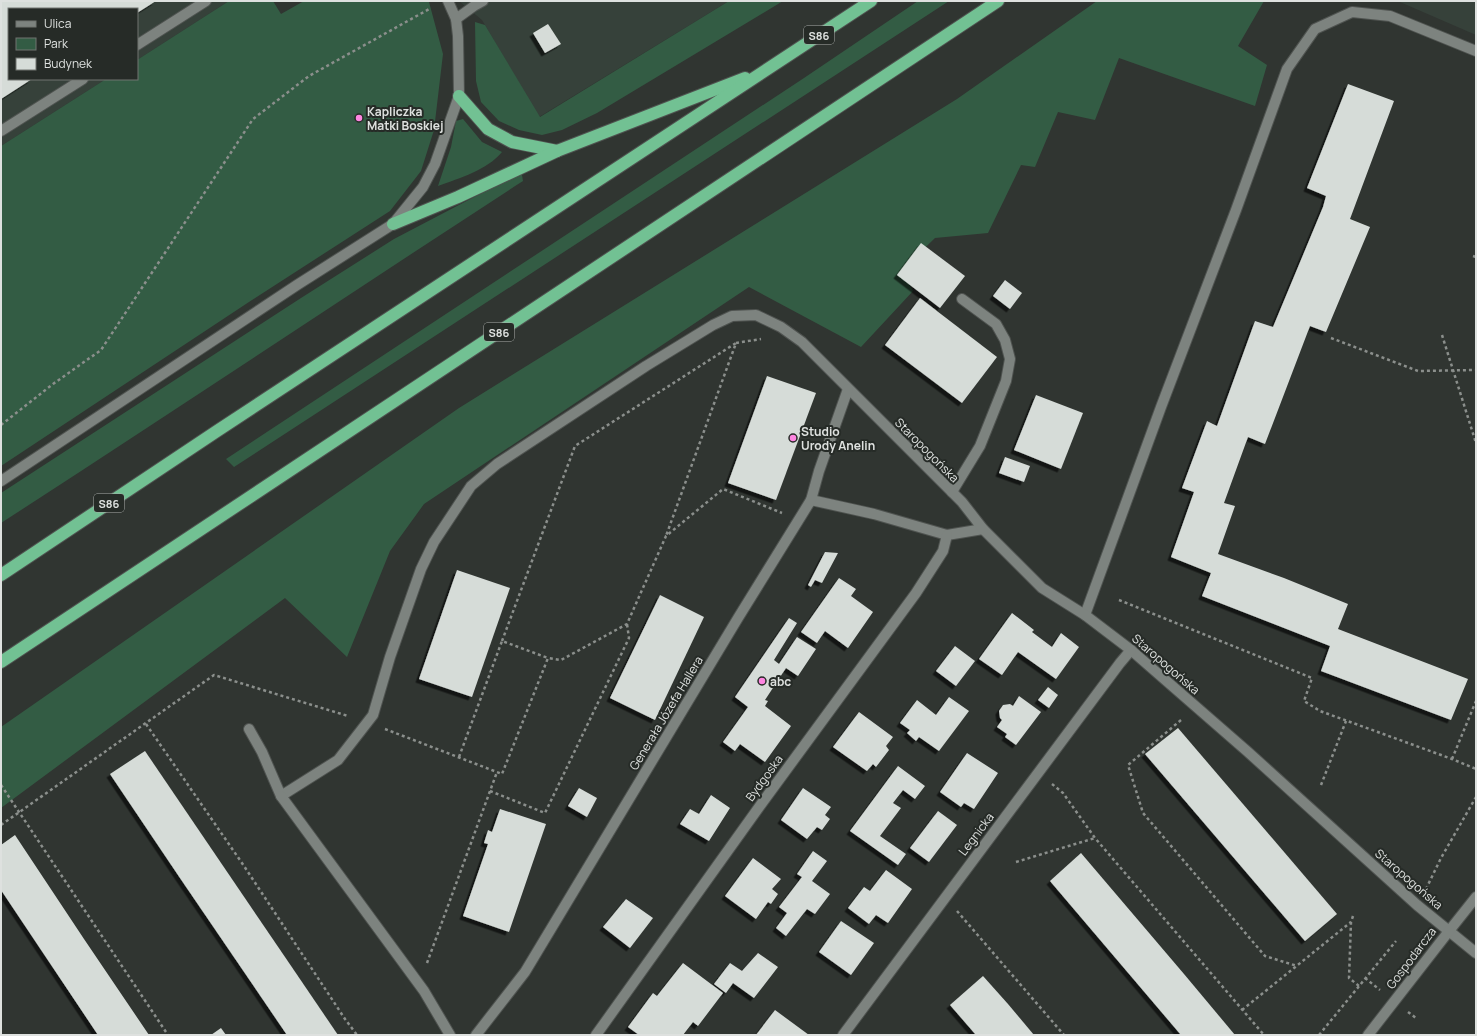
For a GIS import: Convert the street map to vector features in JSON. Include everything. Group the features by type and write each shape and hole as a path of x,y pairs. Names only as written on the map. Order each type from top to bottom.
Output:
{"highway":[{"name":"S86","path":"1,575 217,431 871,1"},
{"name":"S86","path":"1,662 998,1"},
{"path":"393,224 458,197 557,151 766,70"},
{"path":"459,96 488,129 512,142 557,151"}],"street":[{"path":"138,44 206,1"},
{"path":"1,481 297,285 393,224 423,187 435,164 459,96 458,36 456,19 448,1"},
{"path":"456,19 483,1"},
{"path":"1085,615 1287,69 1311,34 1315,29 1352,12 1390,16 1476,51"},
{"path":"1,131 81,80"},
{"path":"952,492 980,446 1006,381 1010,359 1005,340 996,324 962,299"},
{"name":"Staropogońska","path":"281,796 338,760 373,715 390,657 421,569 434,542 471,486 497,464 646,366 713,325 732,316 756,314 780,327 802,342 962,502 983,529 1042,588 1085,615 1131,650 1248,752 1417,905 1449,930 1476,954"},
{"name":"Generała Józefa Hallera","path":"476,1035 525,972 738,618 811,500 819,471 848,389"},
{"path":"811,500 874,514 947,535 983,529"},
{"name":"Bydgoska","path":"596,1035 762,803 916,593 943,551 947,535"},
{"name":"Legnicka","path":"844,1035 1131,650"},
{"path":"249,729 262,752 281,796 424,991 450,1035"},
{"name":"Gospodarcza","path":"1368,1035 1476,897"}],"path":[{"path":"1,425 53,384 101,350 253,119 309,76 437,5"},
{"path":"1442,335 1476,443"},
{"path":"459,757 575,446 736,343 761,338 768,341"},
{"path":"1331,338 1418,371 1476,370"},
{"path":"490,791 544,813 629,638 627,624 666,536 736,343"},
{"path":"666,536 723,488 799,520"},
{"path":"1119,600 1312,678 1304,701 1320,711 1476,769"},
{"path":"502,641 548,658 561,660 627,624"},
{"path":"1,825 214,675 367,722 502,774 548,658"},
{"path":"1452,759 1476,700"},
{"path":"1181,720 1128,766 1143,813 1264,956 1297,966"},
{"path":"1321,784 1346,721"},
{"path":"146,724 357,1035"},
{"path":"426,969 497,772"},
{"path":"1038,773 1063,793 1095,838 1264,1035"},
{"path":"1,785 168,1035"},
{"path":"1426,890 1440,858 1476,797"},
{"path":"1016,862 1095,838"},
{"path":"944,900 953,906 1064,1035"},
{"path":"1353,916 1349,978 1359,986"},
{"path":"1242,1010 1352,922"},
{"path":"1319,1035 1396,940"},
{"path":"1365,978 1380,990"},
{"path":"1408,1012 1416,1018"}],"shaded area":[{"path":"1,1 229,1 138,59 138,8 8,8 8,80 104,80 1,146"},
{"path":"459,1 729,1 539,117 482,20"},
{"path":"1476,1 1476,35 1400,2"}],"green space":[{"path":"229,1 273,1 281,14 304,1 427,1 429,2 443,54 434,130 421,171 390,211 252,300 1,466 1,146 104,80 138,80 138,59"},
{"path":"729,1 783,1 597,113 562,130 542,135 519,130 499,121 481,102 476,81 475,22 485,25 540,117"},
{"path":"918,1 949,1 234,467 226,459 804,78"},
{"path":"1097,1 1264,1 1238,46 1267,65 1255,106 1119,58 1095,120 1058,112 1035,167 1021,165 988,233 935,238 902,270 913,291 861,347 749,287 424,504 390,551 347,657 285,598 1,808 1,727 459,408 957,99"},
{"path":"463,119 482,142 502,152 481,169 438,186 451,147 456,121"},
{"path":"516,175 522,175 523,181 1,523 1,493 394,239"}],"building":[{"path":"1,1 156,1 138,12 138,8 8,8 8,80 30,80 1,99"},
{"path":"548,24 561,44 545,53 533,33"},
{"path":"1348,84 1394,101 1350,219 1370,227 1326,332 1310,326 1265,444 1248,437 1224,503 1235,506 1218,554 1284,578 1348,604 1338,629 1468,679 1451,720 1321,671 1330,646 1202,596 1211,573 1171,557 1194,492 1182,488 1207,421 1217,426 1255,321 1273,327 1323,207 1326,196 1307,188"},
{"path":"921,243 965,276 940,308 897,275"},
{"path":"1005,280 1022,293 1010,309 993,296"},
{"path":"920,298 997,357 962,403 885,345"},
{"path":"767,376 816,393 776,500 728,483"},
{"path":"1036,395 1083,413 1061,469 1014,450"},
{"path":"1005,457 1030,466 1024,482 999,473"},
{"path":"825,552 838,553 822,583 815,580 811,587 808,585"},
{"path":"457,570 510,588 472,697 419,679"},
{"path":"839,578 856,589 851,596 873,612 848,648 825,631 817,643 801,632"},
{"path":"660,595 704,617 655,720 610,698"},
{"path":"1012,613 1034,630 1032,632 1052,647 1061,633 1079,647 1056,679 1018,652 1002,675 979,659"},
{"path":"789,618 797,623 774,660 779,664 797,637 816,649 798,676 786,668 765,700 768,701 765,706 791,726 765,762 740,744 735,751 723,742 748,707 735,697"},
{"path":"955,646 975,661 956,686 936,671"},
{"path":"1048,687 1058,695 1049,708 1038,700"},
{"path":"1019,696 1041,712 1016,745 1005,737 1007,734 997,727 1002,720 1000,718 999,711 1003,705 1010,704 1013,706"},
{"path":"949,697 969,711 939,751 919,737 916,741 907,733 910,730 900,723 917,700 936,715"},
{"path":"859,712 893,737 886,746 889,750 876,767 873,764 867,771 833,747"},
{"path":"1178,728 1337,914 1305,941 1145,754"},
{"path":"145,751 338,1035 287,1035 180,878 110,774"},
{"path":"967,753 998,773 974,809 964,803 961,807 940,792"},
{"path":"898,766 925,786 915,799 903,790 893,803 901,808 880,836 906,854 898,865 850,831"},
{"path":"579,788 597,798 587,817 568,806"},
{"path":"803,788 831,807 825,815 830,819 822,830 817,827 807,839 781,820"},
{"path":"711,795 730,808 709,841 680,824 690,809 699,814"},
{"path":"500,809 546,824 509,932 463,916 488,844 484,843 488,830 492,832"},
{"path":"938,811 957,825 929,862 910,848"},
{"path":"15,835 149,1035 98,1035 1,890 1,845"},
{"path":"813,851 827,861 812,881 830,894 815,914 807,909 786,936 776,928 787,913 779,907 802,877 797,874"},
{"path":"1081,853 1235,1035 1181,1035 1050,881"},
{"path":"753,858 781,879 772,889 778,894 771,904 768,902 756,919 725,896"},
{"path":"886,870 912,889 888,923 876,915 869,924 848,908 864,887 870,891"},
{"path":"626,899 653,918 630,948 603,927"},
{"path":"841,921 874,943 851,975 819,952"},
{"path":"758,953 778,967 754,998 733,983 726,993 714,984 730,963 742,971"},
{"path":"683,963 723,993 698,1026 693,1022 683,1035 639,1035 628,1027 653,993 657,996"},
{"path":"983,976 1034,1035 976,1035 950,1005"},
{"path":"775,1010 809,1035 756,1035"},
{"path":"221,1028 226,1035 211,1035"}],"place":[{"name":"Kapliczka Matki Boskiej","path":"359,118"},
{"name":"Studio Urody Anelin","path":"793,438"},
{"name":"abc","path":"762,681"}]}
